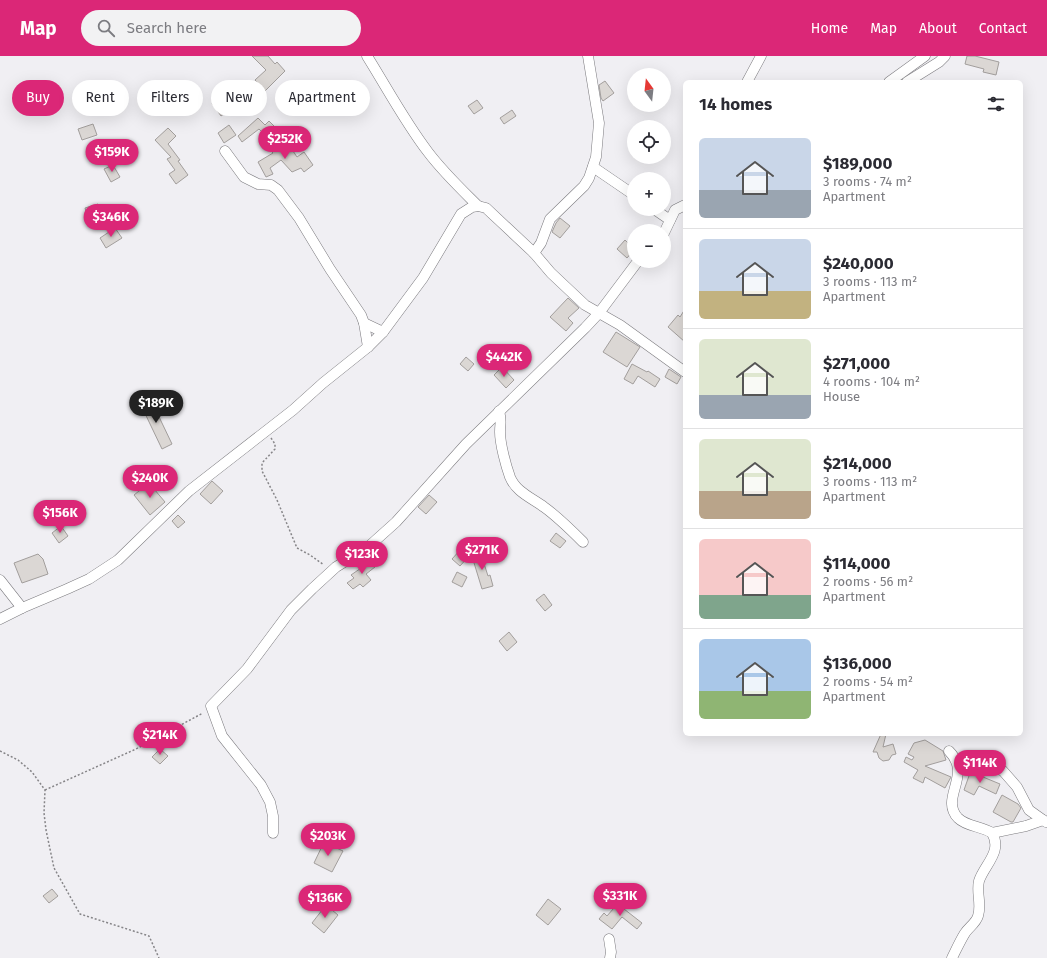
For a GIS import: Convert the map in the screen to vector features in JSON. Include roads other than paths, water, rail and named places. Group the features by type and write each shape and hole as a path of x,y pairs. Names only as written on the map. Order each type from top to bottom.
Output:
{"street":[{"path":"367,56 412,130 428,153 444,172 478,206"},
{"path":"534,253 545,234 550,219 584,186 596,157 599,123 588,56"},
{"path":"748,80 761,56"},
{"path":"892,80 925,56"},
{"path":"910,80 939,62 944,56"},
{"path":"225,151 244,176 258,184 271,185 278,190 299,218 330,269 359,310 364,323 368,347"},
{"path":"593,167 627,190"},
{"path":"0,618 89,579 118,560 189,491 266,431 368,347 383,332 423,278 450,230 461,214 467,209 478,206 486,208 534,253 551,273 585,305 631,333 683,371"},
{"path":"668,224 675,210 683,206"},
{"path":"664,216 670,220"},
{"path":"273,833 273,816 270,802 261,785 222,736 211,706 247,669 291,610 332,570 367,548 396,522 466,444 571,343 599,313 633,268"},
{"path":"364,323 383,332"},
{"path":"499,411 502,420 500,432 502,444 513,483 518,490 545,507 583,542"},
{"path":"0,580 22,608"},
{"path":"949,751 954,757 958,767 958,775 952,802 954,811 957,817 963,821 992,833 995,838 996,847 979,881 978,916 965,932 952,958"},
{"path":"958,767 974,761 983,762 1003,771 1017,787 1029,810 1045,822"},
{"path":"992,833 1045,822"},
{"path":"609,939 611,952 610,958"}]}
